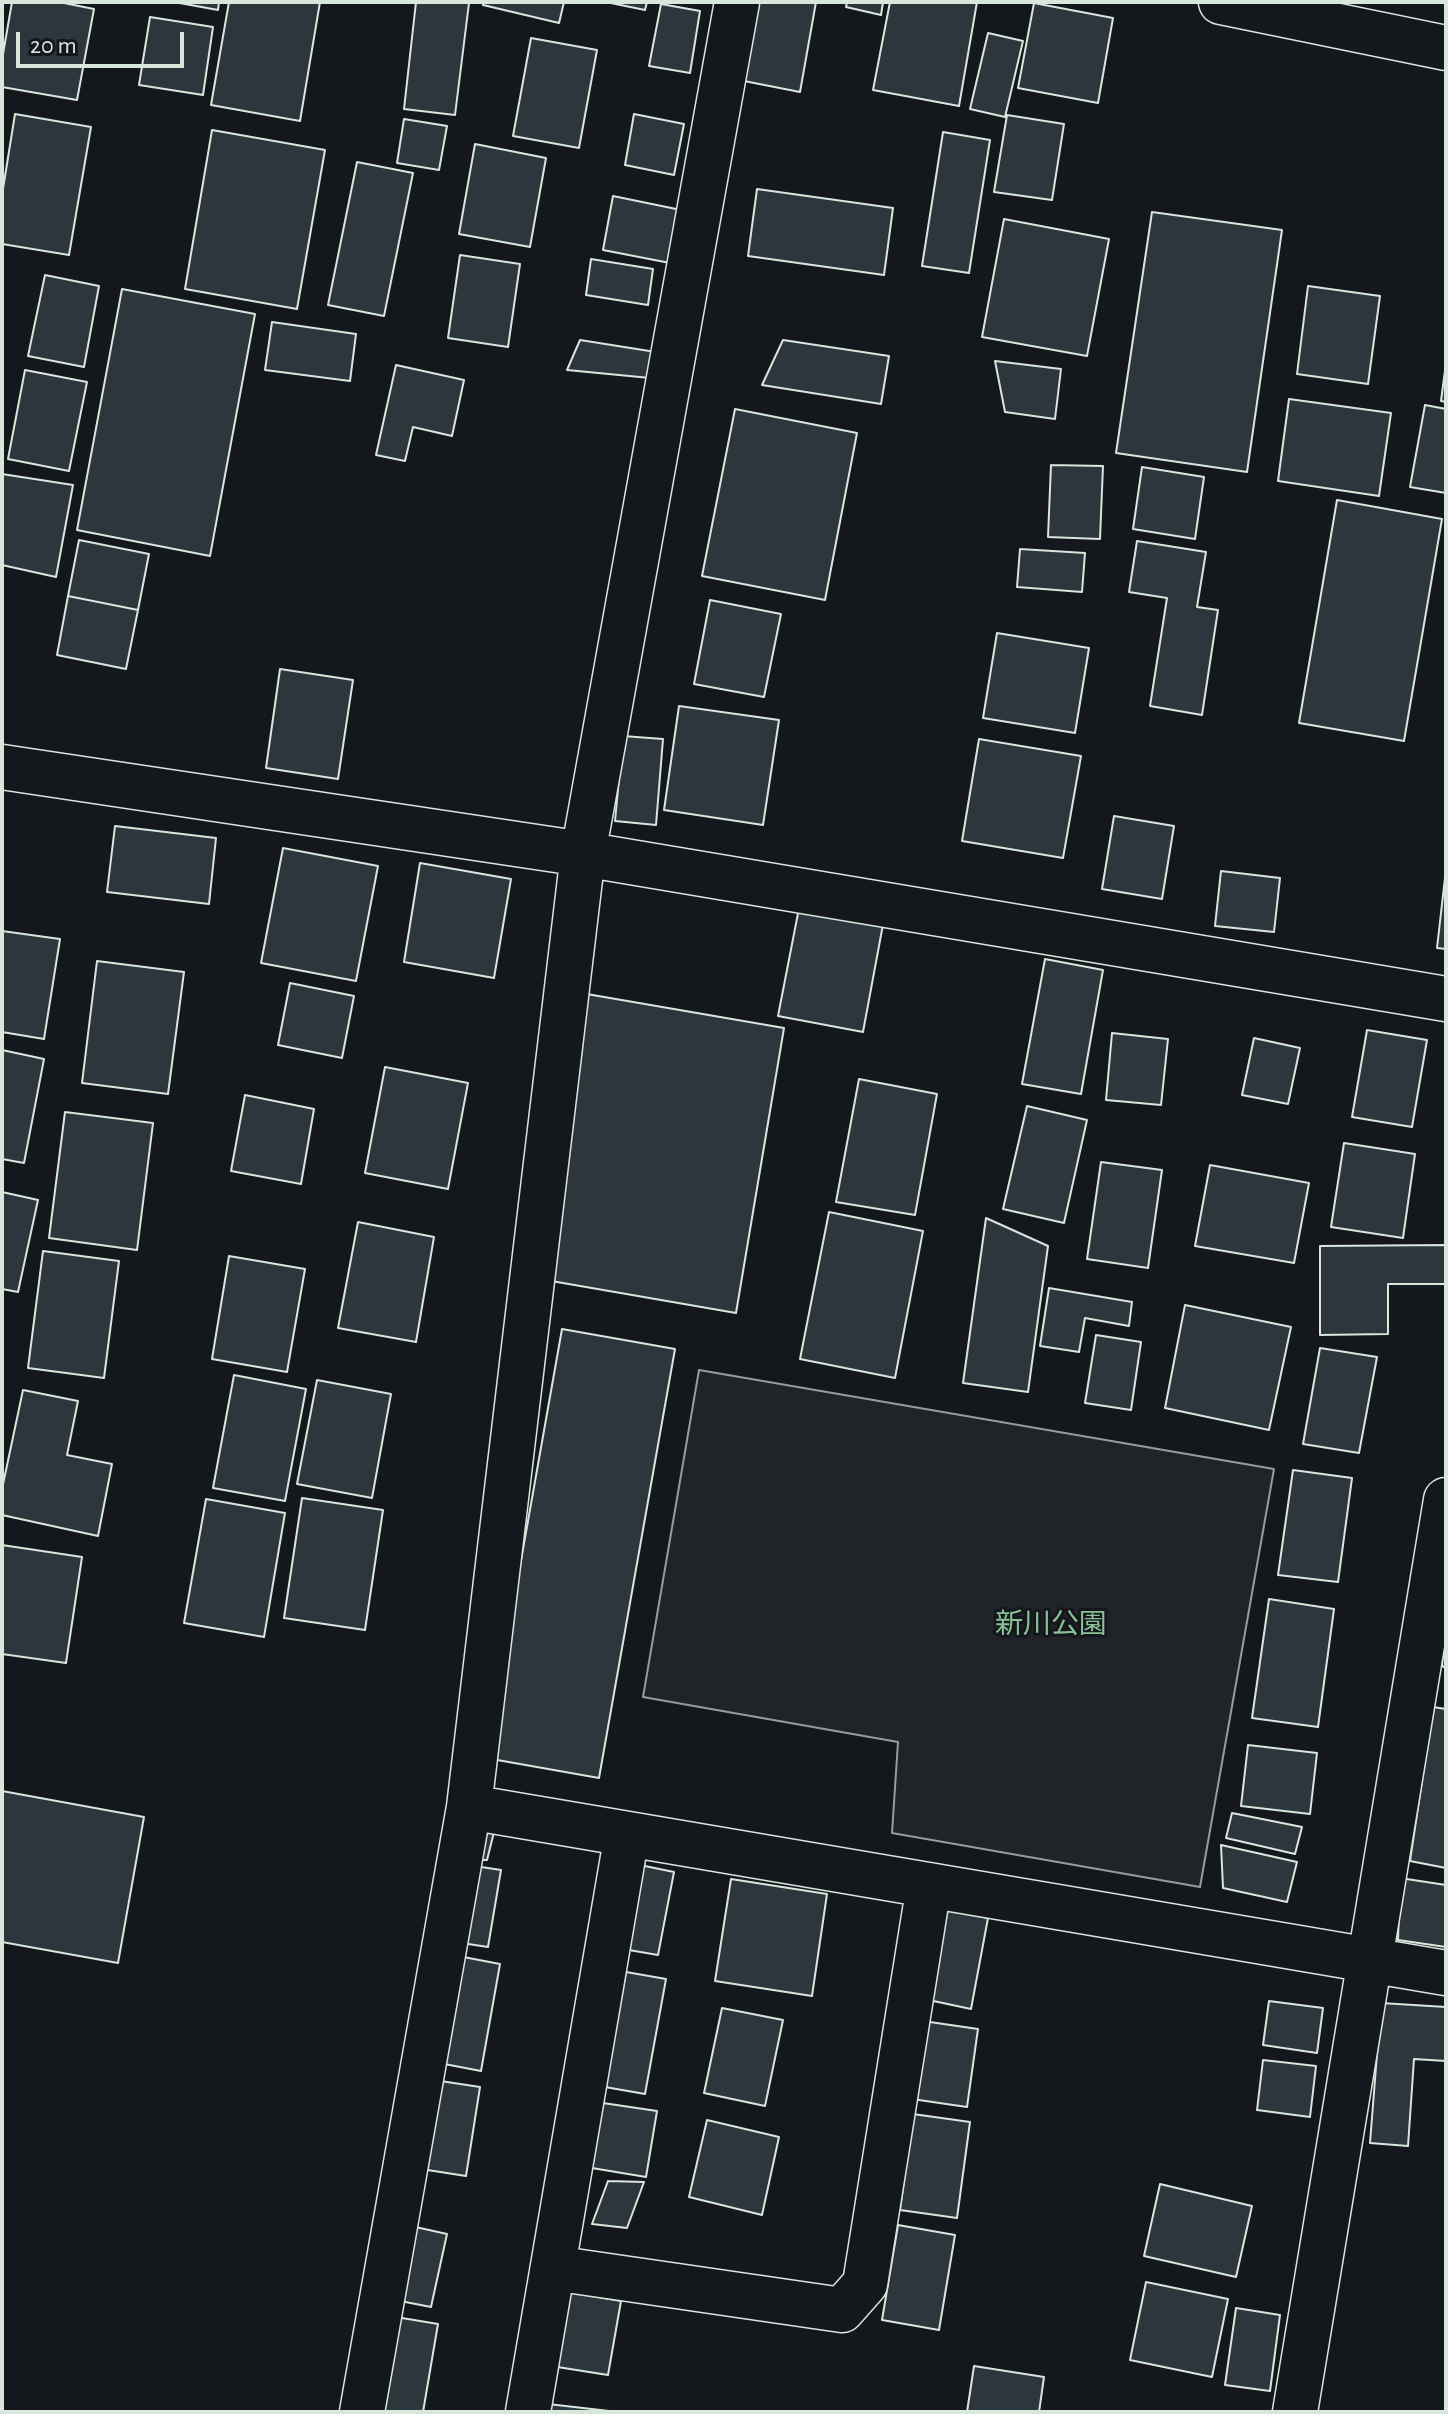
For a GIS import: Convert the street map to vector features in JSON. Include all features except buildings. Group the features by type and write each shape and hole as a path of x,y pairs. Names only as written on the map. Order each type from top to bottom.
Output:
{"street":[{"path":"362,2412 469,1807 583,854 737,2"},
{"path":"1221,2 1446,48"},
{"path":"2,767 583,854 1446,999"},
{"path":"1295,2412 1446,1500"},
{"path":"469,1807 1446,1973"},
{"path":"528,2412 627,1834"},
{"path":"553,2268 842,2310 865,2284 929,1885"}],"green space":[{"name":"新川公園","path":"699,1370 1274,1469 1200,1887 892,1833 898,1742 643,1697"}]}
